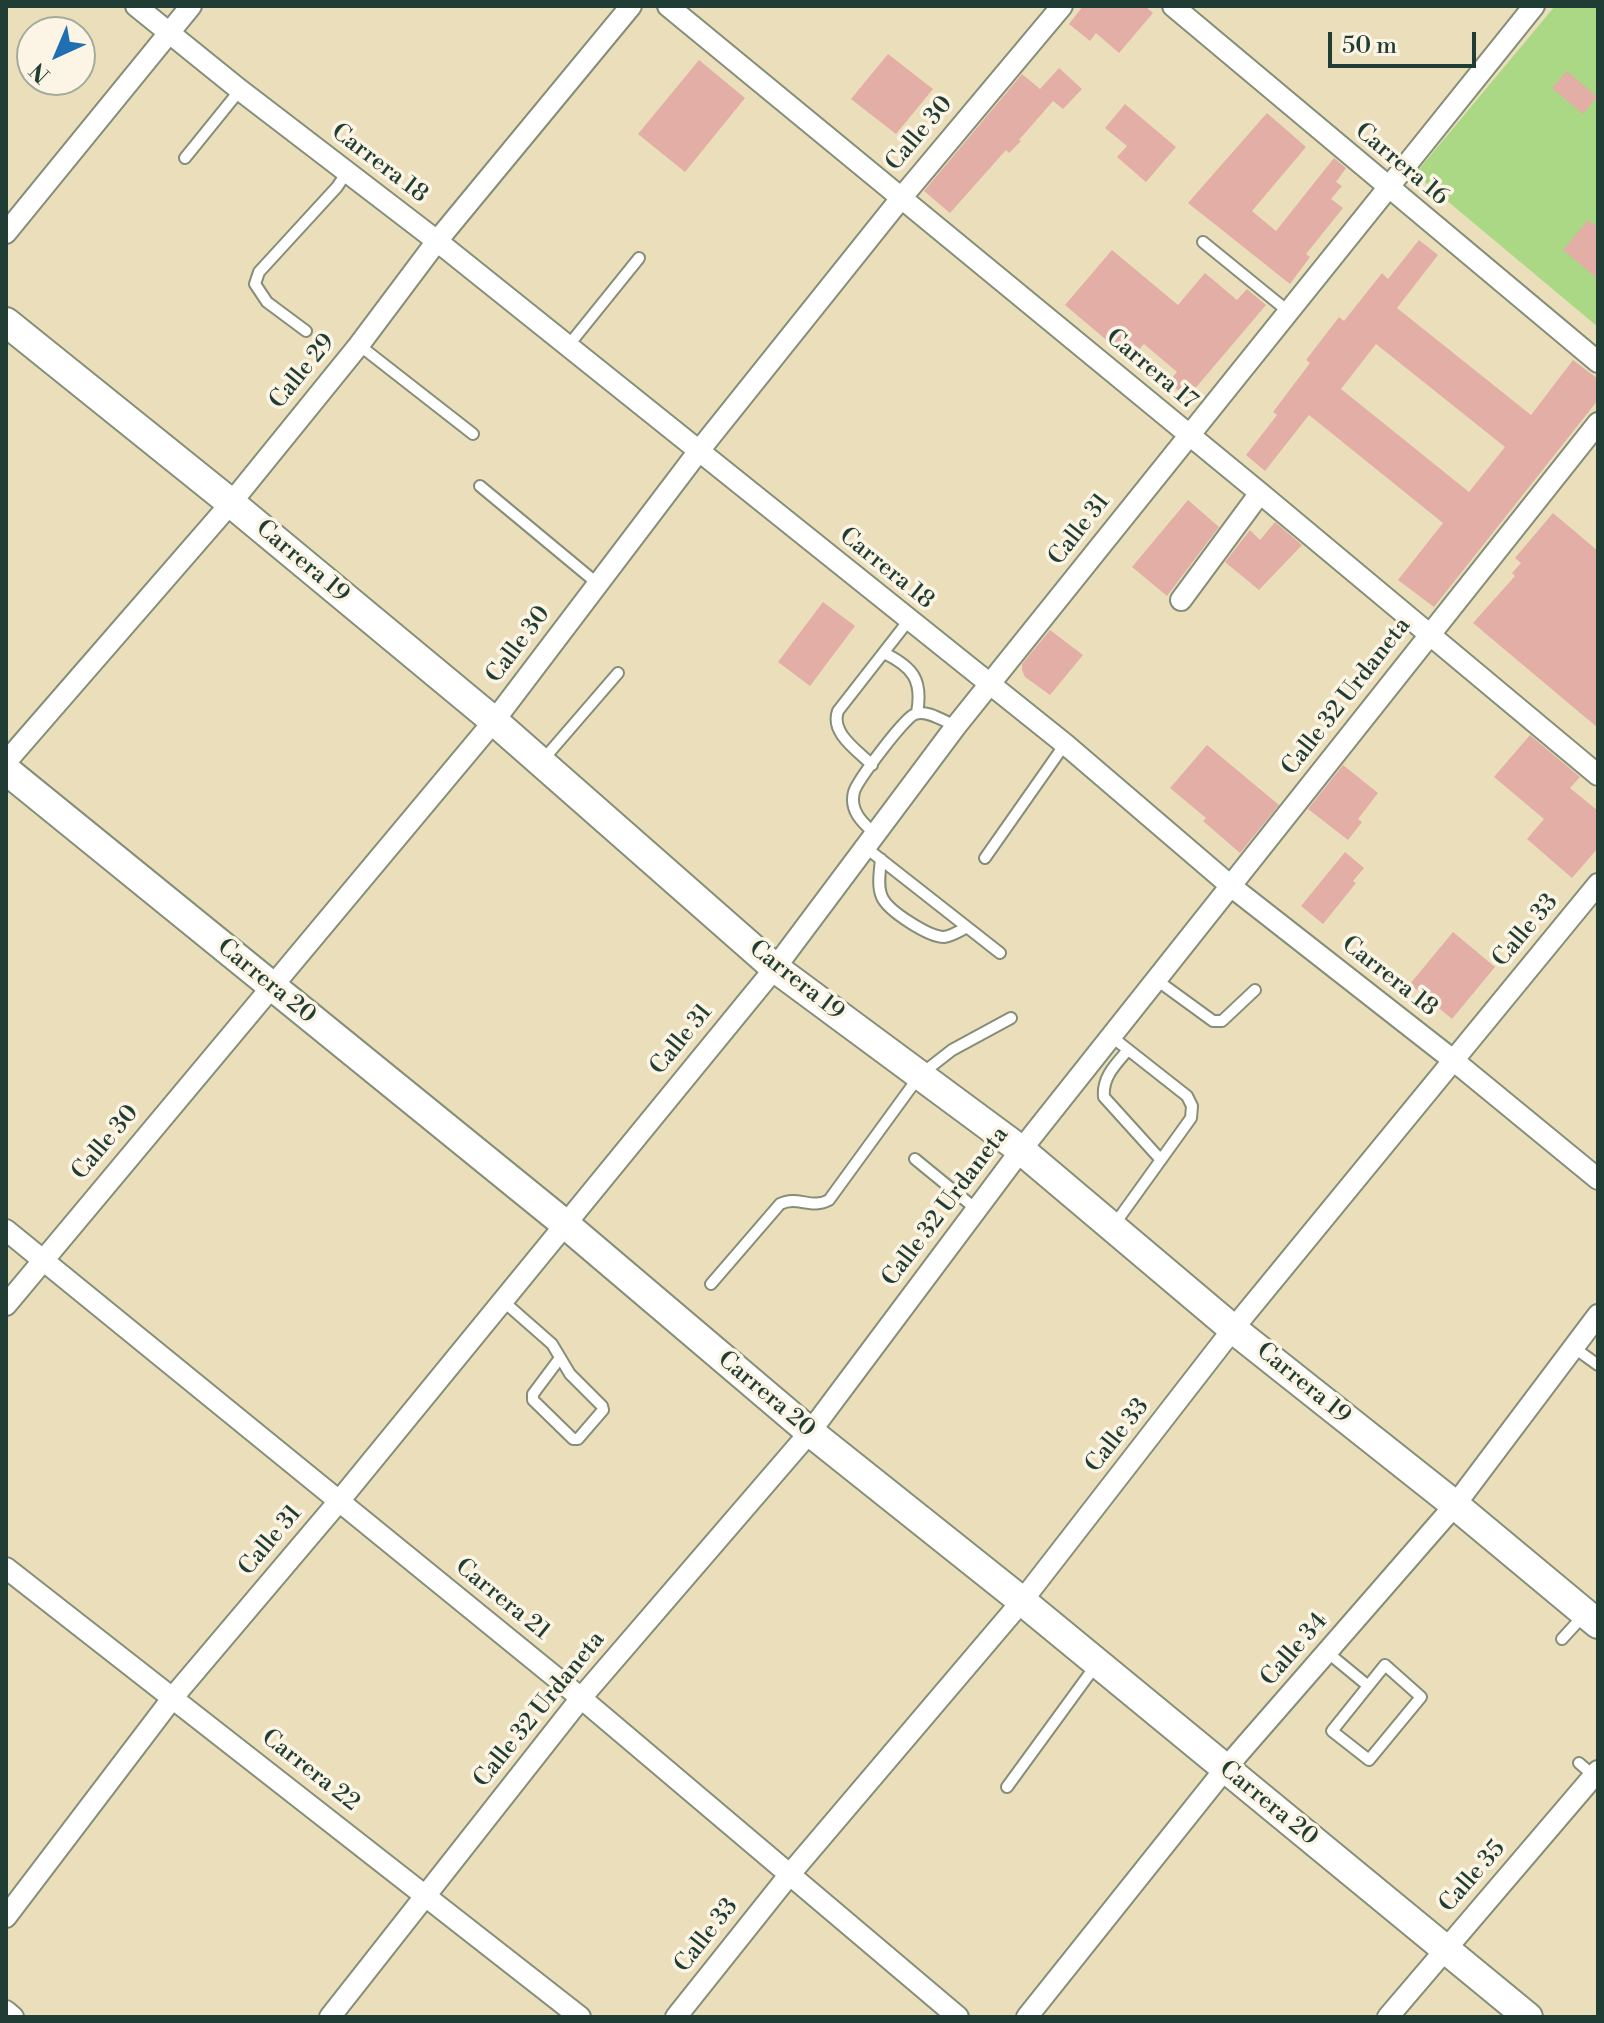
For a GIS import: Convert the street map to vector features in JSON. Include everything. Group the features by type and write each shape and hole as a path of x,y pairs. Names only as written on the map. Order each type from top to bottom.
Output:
{"street":[{"name":"Carrera 18","path":"136,6 437,241 1065,744 1232,887 1453,1060 1598,1179"},
{"path":"6,233 191,6"},
{"name":"Calle 29","path":"6,762 231,503 359,345 437,241 631,6"},
{"name":"Carrera 17","path":"668,6 1598,775"},
{"name":"Calle 30","path":"6,1305 494,721 698,452 902,197 1062,6"},
{"name":"Carrera 16","path":"1173,6 1598,362"},
{"name":"Calle 31","path":"6,1917 174,1696 340,1500 874,847 956,726 1534,6"},
{"name":"Carrera 19","path":"6,322 494,721 775,968 1021,1150 1233,1329 1455,1505 1592,1619"},
{"name":"Calle 32 Urdaneta","path":"330,2017 581,1698 810,1432 1021,1150 1120,1044 1158,981 1598,423"},
{"path":"1181,600 1260,493"},
{"name":"Carrera 20","path":"6,770 565,1224 810,1432 1022,1601 1528,2017"},
{"name":"Calle 33","path":"676,2017 790,1874 1022,1601 1233,1329 1598,884"},
{"name":"Carrera 21","path":"6,1230 581,1698 958,2017"},
{"name":"Calle 34","path":"1027,2017 1225,1769 1455,1505 1598,1315"},
{"name":"Carrera 22","path":"6,1568 174,1696 580,2017"},
{"name":"Calle 35","path":"1388,2017 1590,1770"},
{"path":"6,2011 13,2017"}],"lane":[{"path":"185,158 240,90"},
{"path":"306,331 267,302 255,284 259,272 337,187 347,172"},
{"path":"1203,242 1289,312"},
{"path":"568,346 639,258"},
{"path":"359,345 473,434"},
{"path":"480,486 598,584"},
{"path":"872,765 837,729 835,719 909,620"},
{"path":"884,653 901,661 913,673 920,698 917,713"},
{"path":"541,762 618,673"},
{"path":"956,726 925,713 917,713 905,720 854,791 854,808 874,847 882,897 899,915 941,937 967,927"},
{"path":"985,858 1065,744"},
{"path":"874,847 1000,953"},
{"path":"1158,981 1213,1021 1222,1021 1255,990"},
{"path":"711,1284 780,1204 793,1199 815,1205 829,1200 920,1075 952,1050 1011,1018"},
{"path":"1112,1227 1161,1160 1191,1118 1192,1106 1187,1096 1120,1044 1103,1086 1104,1097 1161,1160"},
{"path":"915,1159 976,1209"},
{"path":"503,1301 552,1344 570,1374 602,1406 603,1410 578,1439 573,1439 533,1400 533,1394 560,1358"},
{"path":"1573,1347 1598,1365"},
{"path":"1562,1639 1592,1619"},
{"path":"1327,1652 1367,1685"},
{"path":"1007,1787 1098,1663"},
{"path":"1385,1665 1421,1697 1369,1760 1332,1731 1367,1685 1385,1665"}],"green space":[{"path":"1555,6 1598,6 1598,327 1415,174"}],"building":[{"path":"1083,6 1145,6 1153,13 1119,53 1096,33 1090,41 1069,24"},
{"path":"888,54 933,89 896,134 851,99"},
{"path":"699,60 745,98 685,172 638,134"},
{"path":"1059,68 1082,89 1063,109 1053,101 1021,141 1009,153 1006,150 950,213 924,191 1022,74 1040,89"},
{"path":"1567,71 1597,97 1583,114 1552,88"},
{"path":"1125,104 1176,147 1146,182 1117,157 1127,146 1105,128"},
{"path":"1267,113 1306,147 1252,211 1276,231 1334,158 1346,168 1336,182 1342,186 1331,199 1343,208 1306,254 1310,257 1290,284 1188,203"},
{"path":"1588,220 1598,228 1598,279 1563,250"},
{"path":"1419,240 1438,255 1397,308 1531,415 1573,360 1598,379 1598,400 1434,607 1398,580 1443,523 1309,415 1265,471 1246,455 1277,415 1273,412 1310,363 1306,360 1339,317 1344,321 1382,273 1388,279","holes":["1376,344 1505,447 1469,492 1341,389"]},
{"path":"1112,250 1178,305 1205,273 1237,300 1247,289 1266,305 1187,398 1168,382 1177,372 1144,344 1130,360 1065,305"},
{"path":"1188,500 1219,527 1167,596 1132,567"},
{"path":"1553,513 1598,551 1598,728 1473,623 1515,576 1512,573 1521,563 1515,558"},
{"path":"1275,522 1302,545 1259,590 1225,562 1250,530 1260,540"},
{"path":"823,602 855,626 810,686 778,662"},
{"path":"1050,630 1083,655 1050,695 1025,677 1022,664"},
{"path":"1530,735 1580,777 1570,788 1598,811 1598,848 1572,878 1527,839 1544,819 1494,777"},
{"path":"1207,745 1279,805 1240,853 1203,821 1206,818 1170,788"},
{"path":"1343,765 1378,793 1358,819 1362,822 1348,840 1308,809"},
{"path":"1345,852 1364,868 1353,881 1356,883 1323,924 1301,906"},
{"path":"1453,932 1495,967 1452,1019 1410,984"}]}
